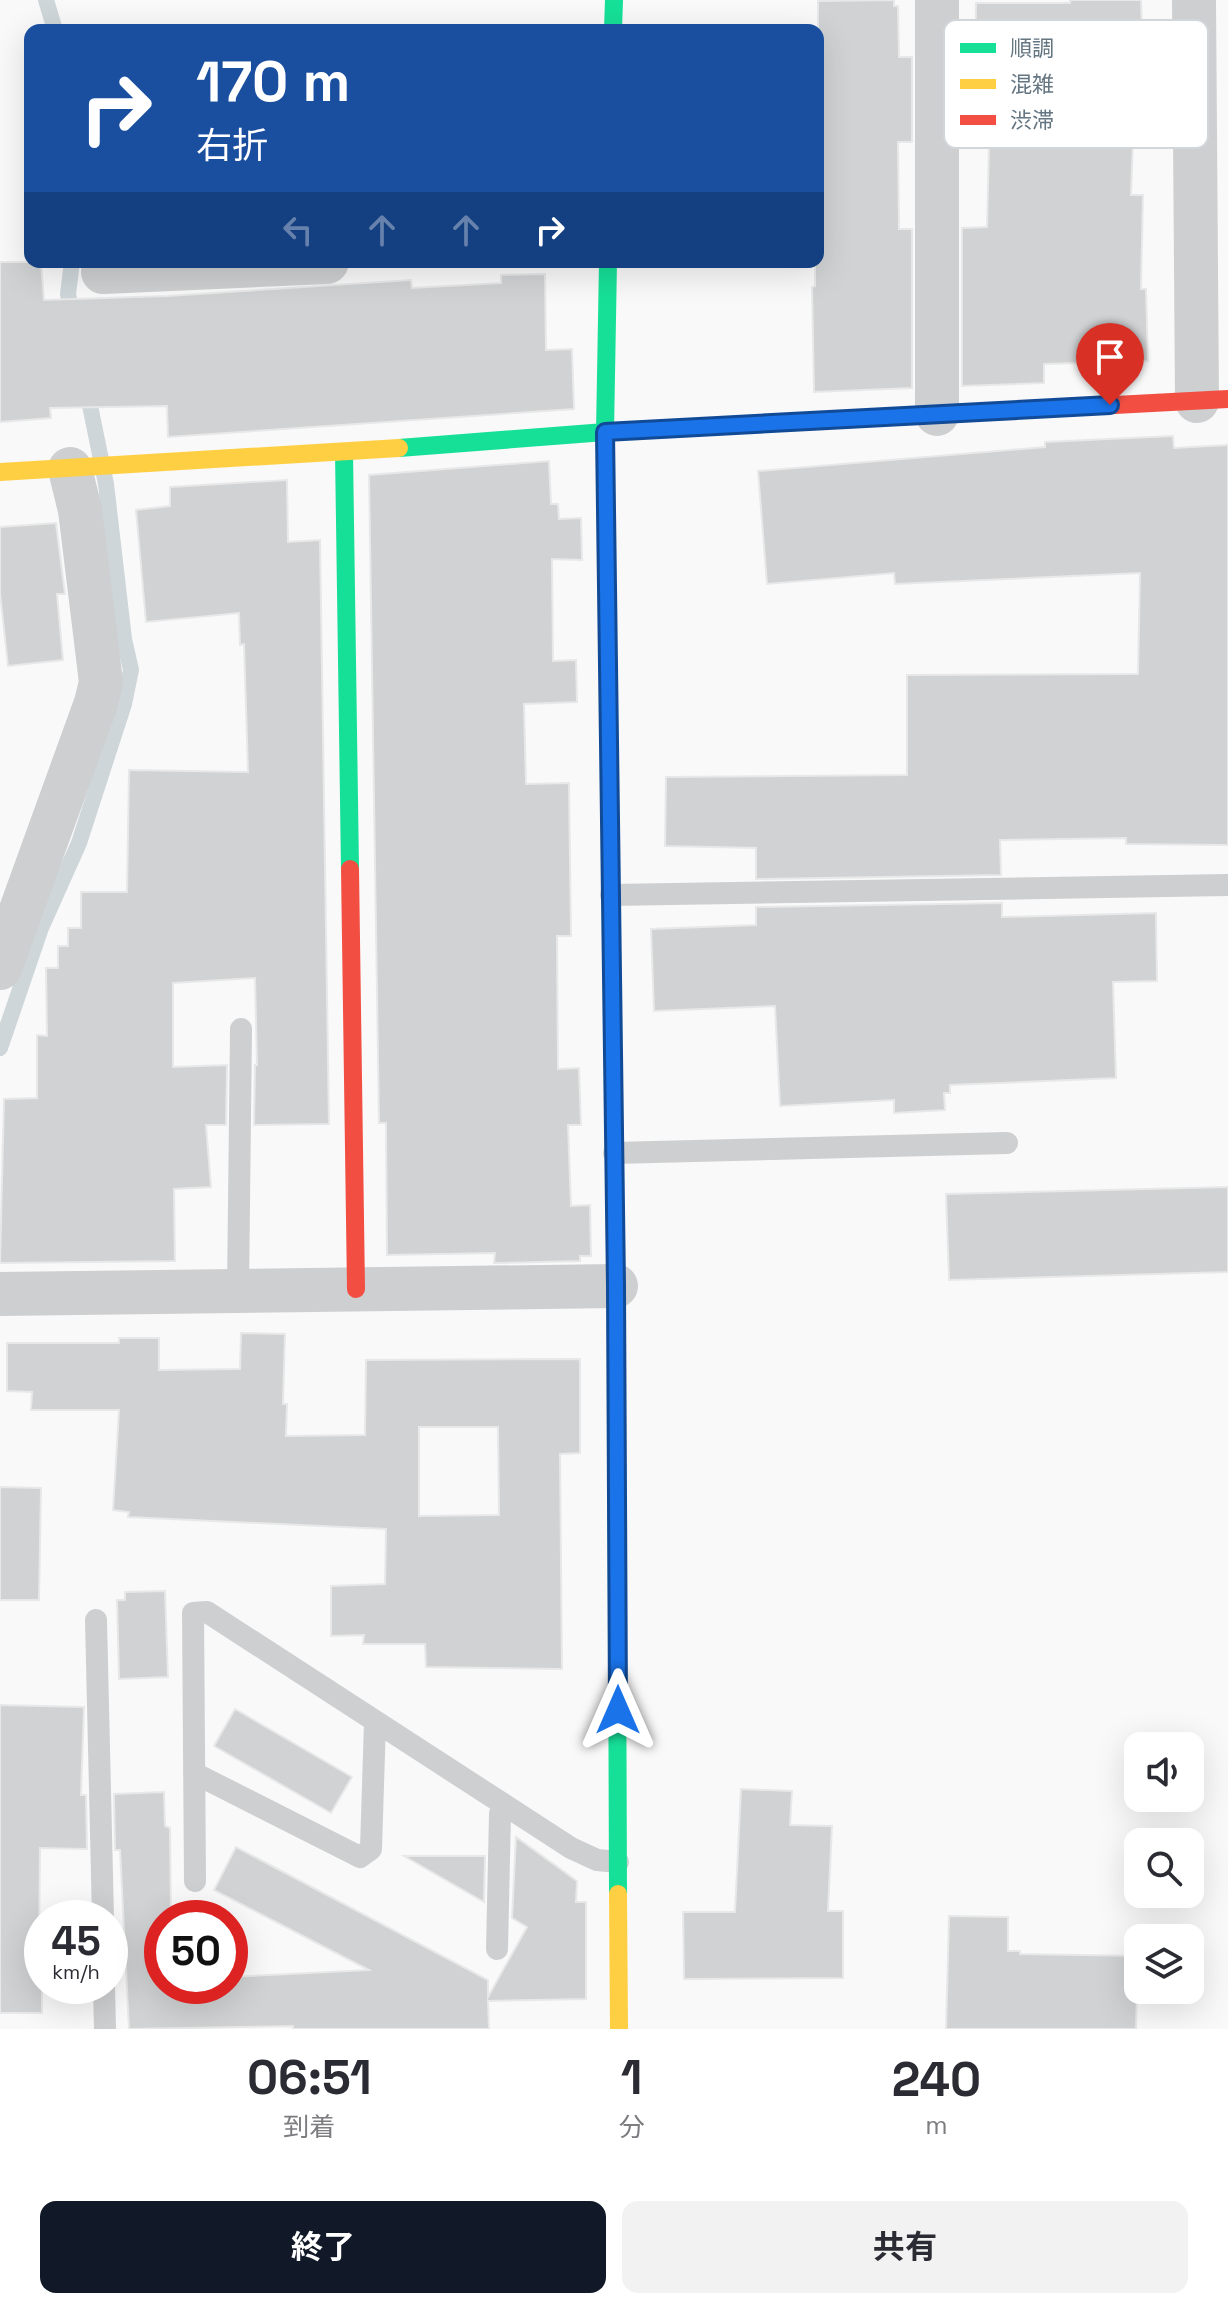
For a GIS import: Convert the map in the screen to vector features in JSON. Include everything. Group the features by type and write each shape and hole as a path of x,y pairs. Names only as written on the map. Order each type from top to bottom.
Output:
{"street":[{"path":"613,24 614,0"},
{"path":"937,0 937,414"},
{"path":"1194,0 1195,20"},
{"path":"0,472 344,452 605,432 1212,400 1201,148"},
{"path":"103,272 193,268"},
{"path":"608,268 605,432 616,1286 619,2029"},
{"path":"344,452 356,1289"},
{"path":"0,968 101,682 80,510 70,469"},
{"path":"0,1294 616,1286"}],"lane":[{"path":"611,895 1228,885"},
{"path":"238,1291 241,1029"},
{"path":"614,1153 1007,1143"},
{"path":"195,1881 193,1613 207,1612 571,1848 597,1860 618,1862"},
{"path":"96,1620 103,1900"},
{"path":"194,1773 360,1857 371,1849 375,1722"},
{"path":"497,1949 500,1814 503,1804"},
{"path":"104,2004 105,2029"}],"building":[{"path":"894,0 894,6 898,6 899,57 912,57 912,142 898,142 899,229 912,229 912,388 814,392 812,287 815,286 815,268 824,268 824,24 818,24 818,1"},
{"path":"1070,0 1141,0 1142,20 976,20 976,3 1070,3"},
{"path":"989,148 1133,148 1131,195 1143,195 1141,289 1146,289 1148,361 1044,364 1044,383 962,386 962,228 987,227"},
{"path":"0,262 24,262 24,268 41,268 44,300 168,296 411,280 412,288 501,283 501,275 545,274 546,350 572,349 574,409 168,437 167,406 50,408 51,418 0,422"},
{"path":"1173,436 1174,448 1228,445 1228,845 1126,844 1126,838 1000,840 1001,875 756,879 756,848 665,846 666,777 907,775 907,675 1138,674 1140,573 895,584 894,573 767,584 758,471 1045,447 1045,442"},
{"path":"549,461 551,504 558,504 559,519 581,518 582,560 552,559 553,661 576,660 577,702 524,704 526,784 569,783 571,936 557,936 558,1069 579,1068 581,1125 568,1125 571,1206 590,1205 591,1256 580,1256 580,1261 494,1263 495,1253 387,1255 386,1123 379,1123 369,475"},
{"path":"287,480 288,542 320,540 329,1124 254,1125 257,1065 255,978 173,983 173,1067 227,1065 226,1125 206,1125 211,1187 174,1189 175,1261 0,1263 4,1099 37,1098 37,1035 47,1036 46,968 58,968 58,946 68,946 68,928 81,928 81,892 127,892 129,770 248,772 244,644 240,645 239,613 146,622 136,510 170,506 170,487"},
{"path":"56,523 65,594 57,594 63,660 8,666 0,593 0,527"},
{"path":"1002,903 1002,917 1156,913 1157,981 1113,982 1116,1078 950,1085 950,1093 944,1093 945,1110 894,1113 894,1100 780,1106 775,1006 654,1011 651,929 756,925 756,907"},
{"path":"1228,1187 1228,1272 949,1280 946,1194"},
{"path":"241,1333 285,1334 283,1404 287,1404 286,1436 365,1435 366,1360 580,1359 580,1453 560,1454 562,1669 426,1667 425,1644 363,1644 364,1635 331,1636 331,1586 385,1584 386,1529 128,1517 129,1512 113,1510 119,1410 31,1410 32,1392 7,1391 7,1343 119,1343 119,1338 159,1338 159,1370 240,1369","holes":["419,1427 498,1427 499,1515 419,1516"]},
{"path":"0,1487 41,1488 39,1600 0,1600"},
{"path":"165,1591 168,1677 119,1679 117,1600 125,1600 125,1592"},
{"path":"0,1705 84,1707 81,1795 86,1795 87,1849 40,1848 40,1900 24,1900 24,2004 42,2004 42,2013 0,2013"},
{"path":"235,1709 352,1777 331,1813 214,1746"},
{"path":"741,1789 792,1791 790,1825 832,1826 828,1911 843,1911 843,1978 684,1979 683,1912 735,1912"},
{"path":"164,1792 165,1826 170,1828 171,1900 144,1900 144,2004 248,2004 248,1976 369,1970 248,1908 248,1900 233,1900 214,1890 236,1847 488,1980 488,1997 527,1927 512,1918 516,1837 577,1881 576,1902 586,1902 586,1999 488,2001 489,2029 293,2029 293,2026 129,2029 128,1900 123,1900 120,1850 115,1850 114,1794"},
{"path":"404,1856 485,1856 484,1902"},
{"path":"949,1916 1008,1917 1008,1951 1020,1951 1020,1954 1124,1956 1124,2004 1137,2004 1136,2029 946,2029"}],"waterway":[{"path":"46,0 53,24"},
{"path":"71,268 68,294 73,320"},
{"path":"0,1048 41,928 79,843 124,704 131,670 124,639 106,484 86,386"}],"traffic: fast":[{"path":"613,24 614,0"},
{"path":"608,268 605,432 608,669"},
{"path":"399,448 605,432 796,422"},
{"path":"344,452 350,869"},
{"path":"616,1321 618,1894"}],"traffic: slow":[{"path":"0,472 399,448"},
{"path":"608,669 616,1321"},
{"path":"618,1894 619,2029"}],"traffic: jam":[{"path":"796,422 1228,399"},
{"path":"350,869 356,1289"}],"route":[{"path":"618,1710 605,432 1110,405"}]}
